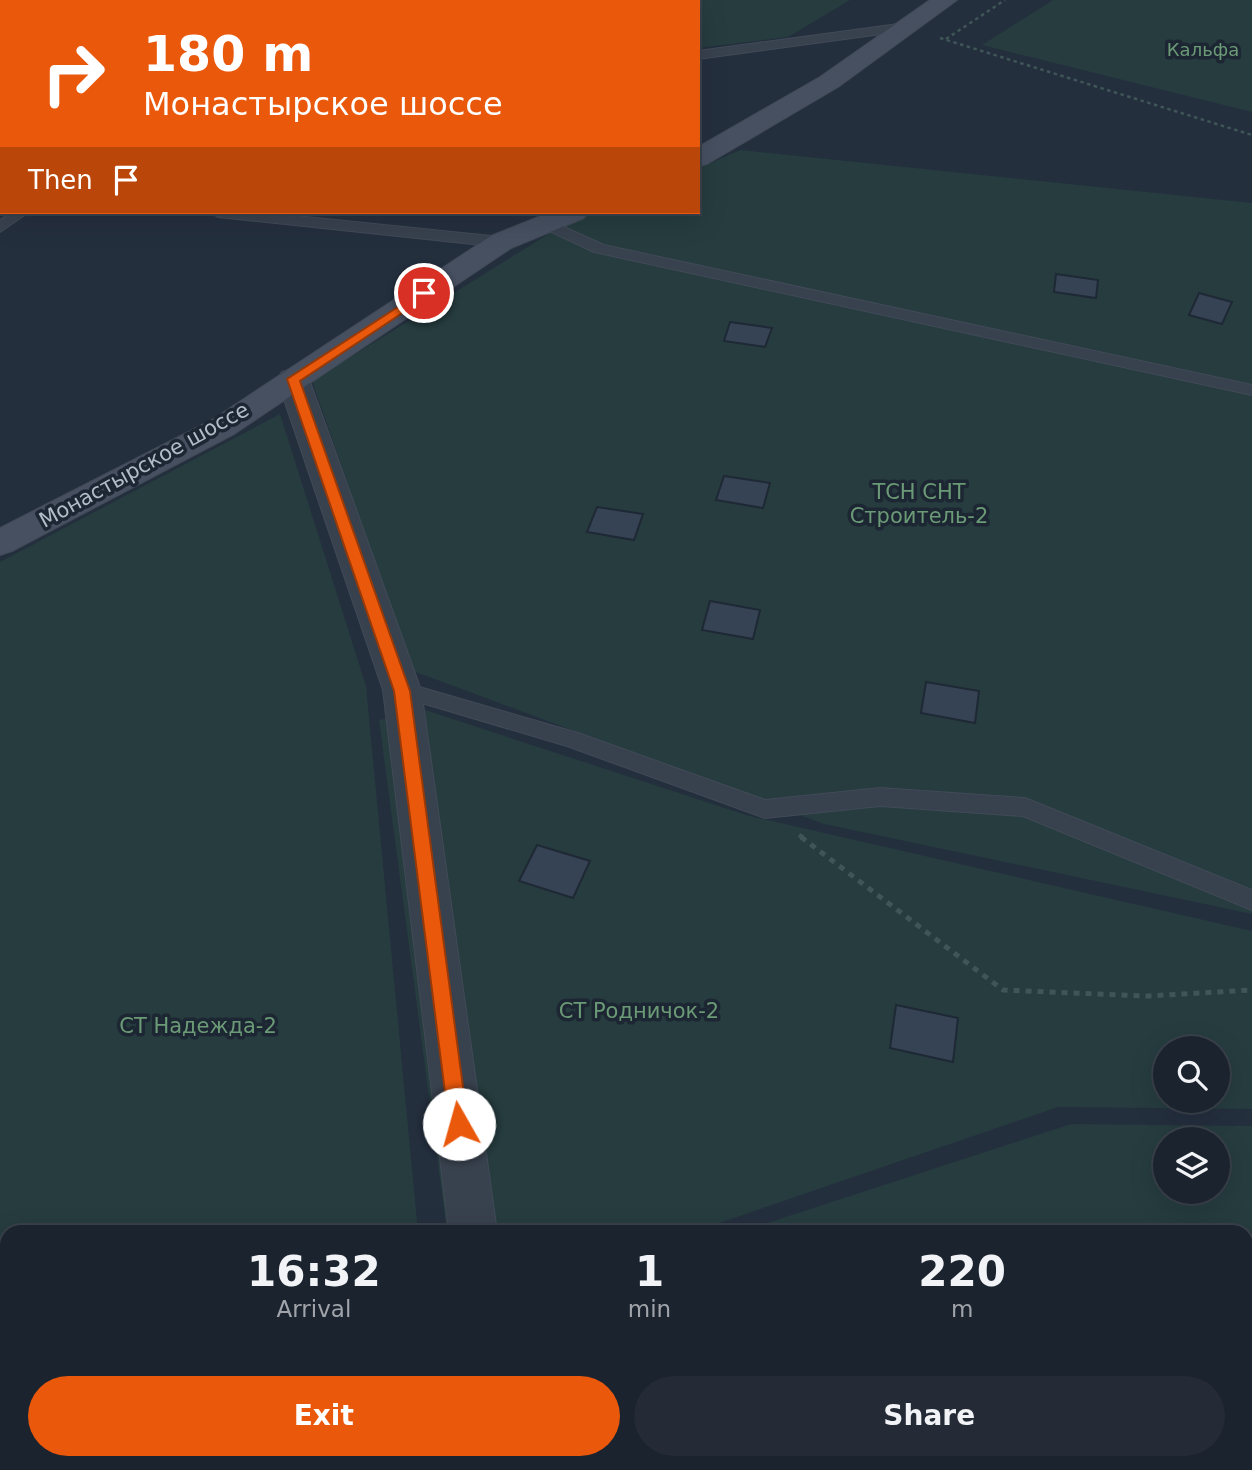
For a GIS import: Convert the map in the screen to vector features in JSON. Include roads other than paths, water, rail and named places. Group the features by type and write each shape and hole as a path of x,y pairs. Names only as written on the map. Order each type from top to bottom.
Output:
{"main road":[{"path":"700,157 829,82 945,0"},
{"name":"Монастырское шоссе","path":"0,543 223,427 501,242 560,218"}],"street":[{"path":"293,379 402,691 472,1225"}],"lane":[{"path":"700,55 906,27"},
{"path":"0,227 18,214"},
{"path":"237,214 501,242"},
{"path":"560,218 599,249 1252,390"},
{"path":"402,691 571,739 765,809 880,797 1025,807 1252,900"}],"park label":[{"name":"Кальфа","path":"1203,50"},
{"name":"ТСН СНТ Строитель-2","path":"919,504"},
{"name":"СТ Родничок-2","path":"639,1011"},
{"name":"СТ Надежда-2","path":"198,1026"}]}
